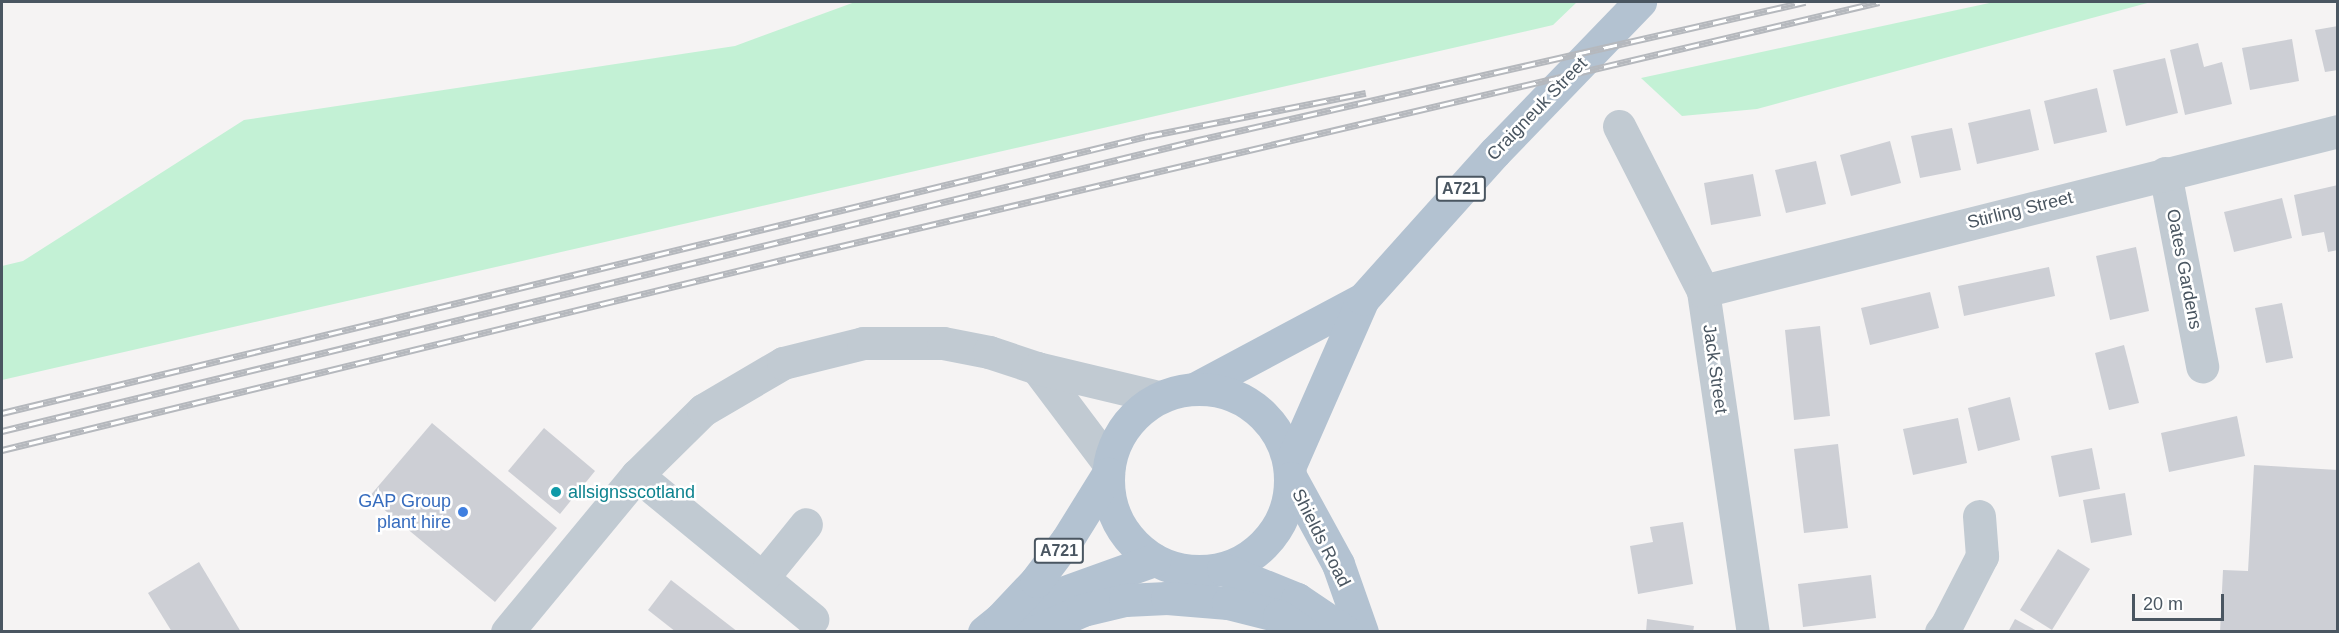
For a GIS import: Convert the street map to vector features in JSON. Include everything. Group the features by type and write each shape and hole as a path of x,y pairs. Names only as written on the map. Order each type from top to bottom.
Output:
{"main road":[{"name":"Craigneuk Street","path":"1291,472 1363,299 1495,152 1640,2"},
{"name":"Craigneuk Street","path":"1196,388 1363,299"},
{"path":"1196,388 1218,390 1239,397 1258,409 1273,425 1284,444 1291,472 1287,509 1272,535 1251,556 1223,569 1188,570 1154,560 1133,544 1118,524 1109,500 1108,469 1118,437 1135,413 1159,397 1196,388"},
{"name":"A721","path":"992,625 1035,581 1067,540 1108,469"},
{"name":"Shields Road","path":"1291,472 1338,564 1362,632"},
{"name":"A721","path":"992,625 1058,594 1154,560"},
{"path":"1223,569 1297,599 1346,632"},
{"path":"1034,632 1083,610 1125,600 1176,598 1228,603 1278,616 1303,632"}],"street":[{"name":"Jack Street","path":"1619,126 1703,291 1753,632"},
{"name":"Stirling Street","path":"1703,291 2337,131"},
{"name":"Oates Gardens","path":"2165,173 2202,366"},
{"path":"507,632 636,475 702,410 783,363 863,343 943,343 989,352 1037,368 1159,397"},
{"path":"1037,368 1108,469"},
{"path":"636,475 812,619"},
{"path":"1941,632 1982,556 1979,516"},
{"path":"763,577 806,524"}],"green space":[{"path":"855,2 1577,2 1553,25 2,380 2,266 23,261 244,120 735,46"},
{"path":"1994,2 2151,2 1757,109 1682,116 1641,78"}],"building":[{"path":"2338,26 2338,70 2325,72 2315,30"},
{"path":"2292,39 2299,81 2250,90 2242,48"},
{"path":"2198,43 2204,67 2222,62 2232,104 2185,115 2170,50"},
{"path":"2165,58 2178,113 2126,126 2113,70"},
{"path":"2097,88 2107,132 2054,144 2044,101"},
{"path":"2030,109 2039,150 1977,164 1968,123"},
{"path":"1952,128 1961,170 1920,178 1911,136"},
{"path":"1890,141 1901,183 1851,196 1840,155"},
{"path":"1816,161 1826,204 1786,213 1775,170"},
{"path":"1753,174 1761,216 1711,225 1704,183"},
{"path":"2338,185 2338,250 2328,252 2324,232 2302,236 2294,195"},
{"path":"2282,198 2292,238 2234,252 2224,212"},
{"path":"2136,247 2149,311 2110,320 2096,256"},
{"path":"2049,267 2055,296 1964,316 1958,286"},
{"path":"1930,292 1939,328 1870,345 1861,308"},
{"path":"2282,303 2293,358 2266,363 2255,308"},
{"path":"1820,326 1830,416 1794,420 1785,330"},
{"path":"2124,345 2139,403 2109,410 2095,353"},
{"path":"2010,397 2020,440 1978,451 1968,408"},
{"path":"2237,416 2245,456 2169,472 2161,433"},
{"path":"1958,418 1967,463 1913,475 1903,429"},
{"name":"GAP Group plant hire","path":"432,423 557,528 495,602 369,497"},
{"name":"allsignsscotland","path":"544,428 595,471 560,514 508,471"},
{"path":"1838,444 1848,528 1804,533 1794,449"},
{"path":"2092,448 2100,489 2059,497 2051,456"},
{"path":"2254,465 2338,470 2338,632 2220,632 2223,570 2248,571"},
{"path":"2125,493 2132,535 2091,543 2083,500"},
{"path":"1683,522 1693,584 1638,594 1630,546 1653,542 1650,527"},
{"path":"2058,549 2090,569 2052,630 2020,610"},
{"path":"199,562 241,632 172,632 148,593"},
{"path":"1871,575 1876,618 1803,627 1798,584"},
{"path":"671,580 738,632 676,632 648,610"},
{"path":"1647,619 1694,626 1693,632 1646,632"},
{"path":"2015,619 2039,632 2008,632"}],"railway":[{"path":"2,431 1194,141 1805,2"},
{"path":"2,450 786,259 1879,2"},
{"path":"2,413 1148,136 1366,93"}],"place":[{"name":"allsignsscotland","path":"556,492"},
{"name":"GAP Group plant hire","path":"463,512"}]}
